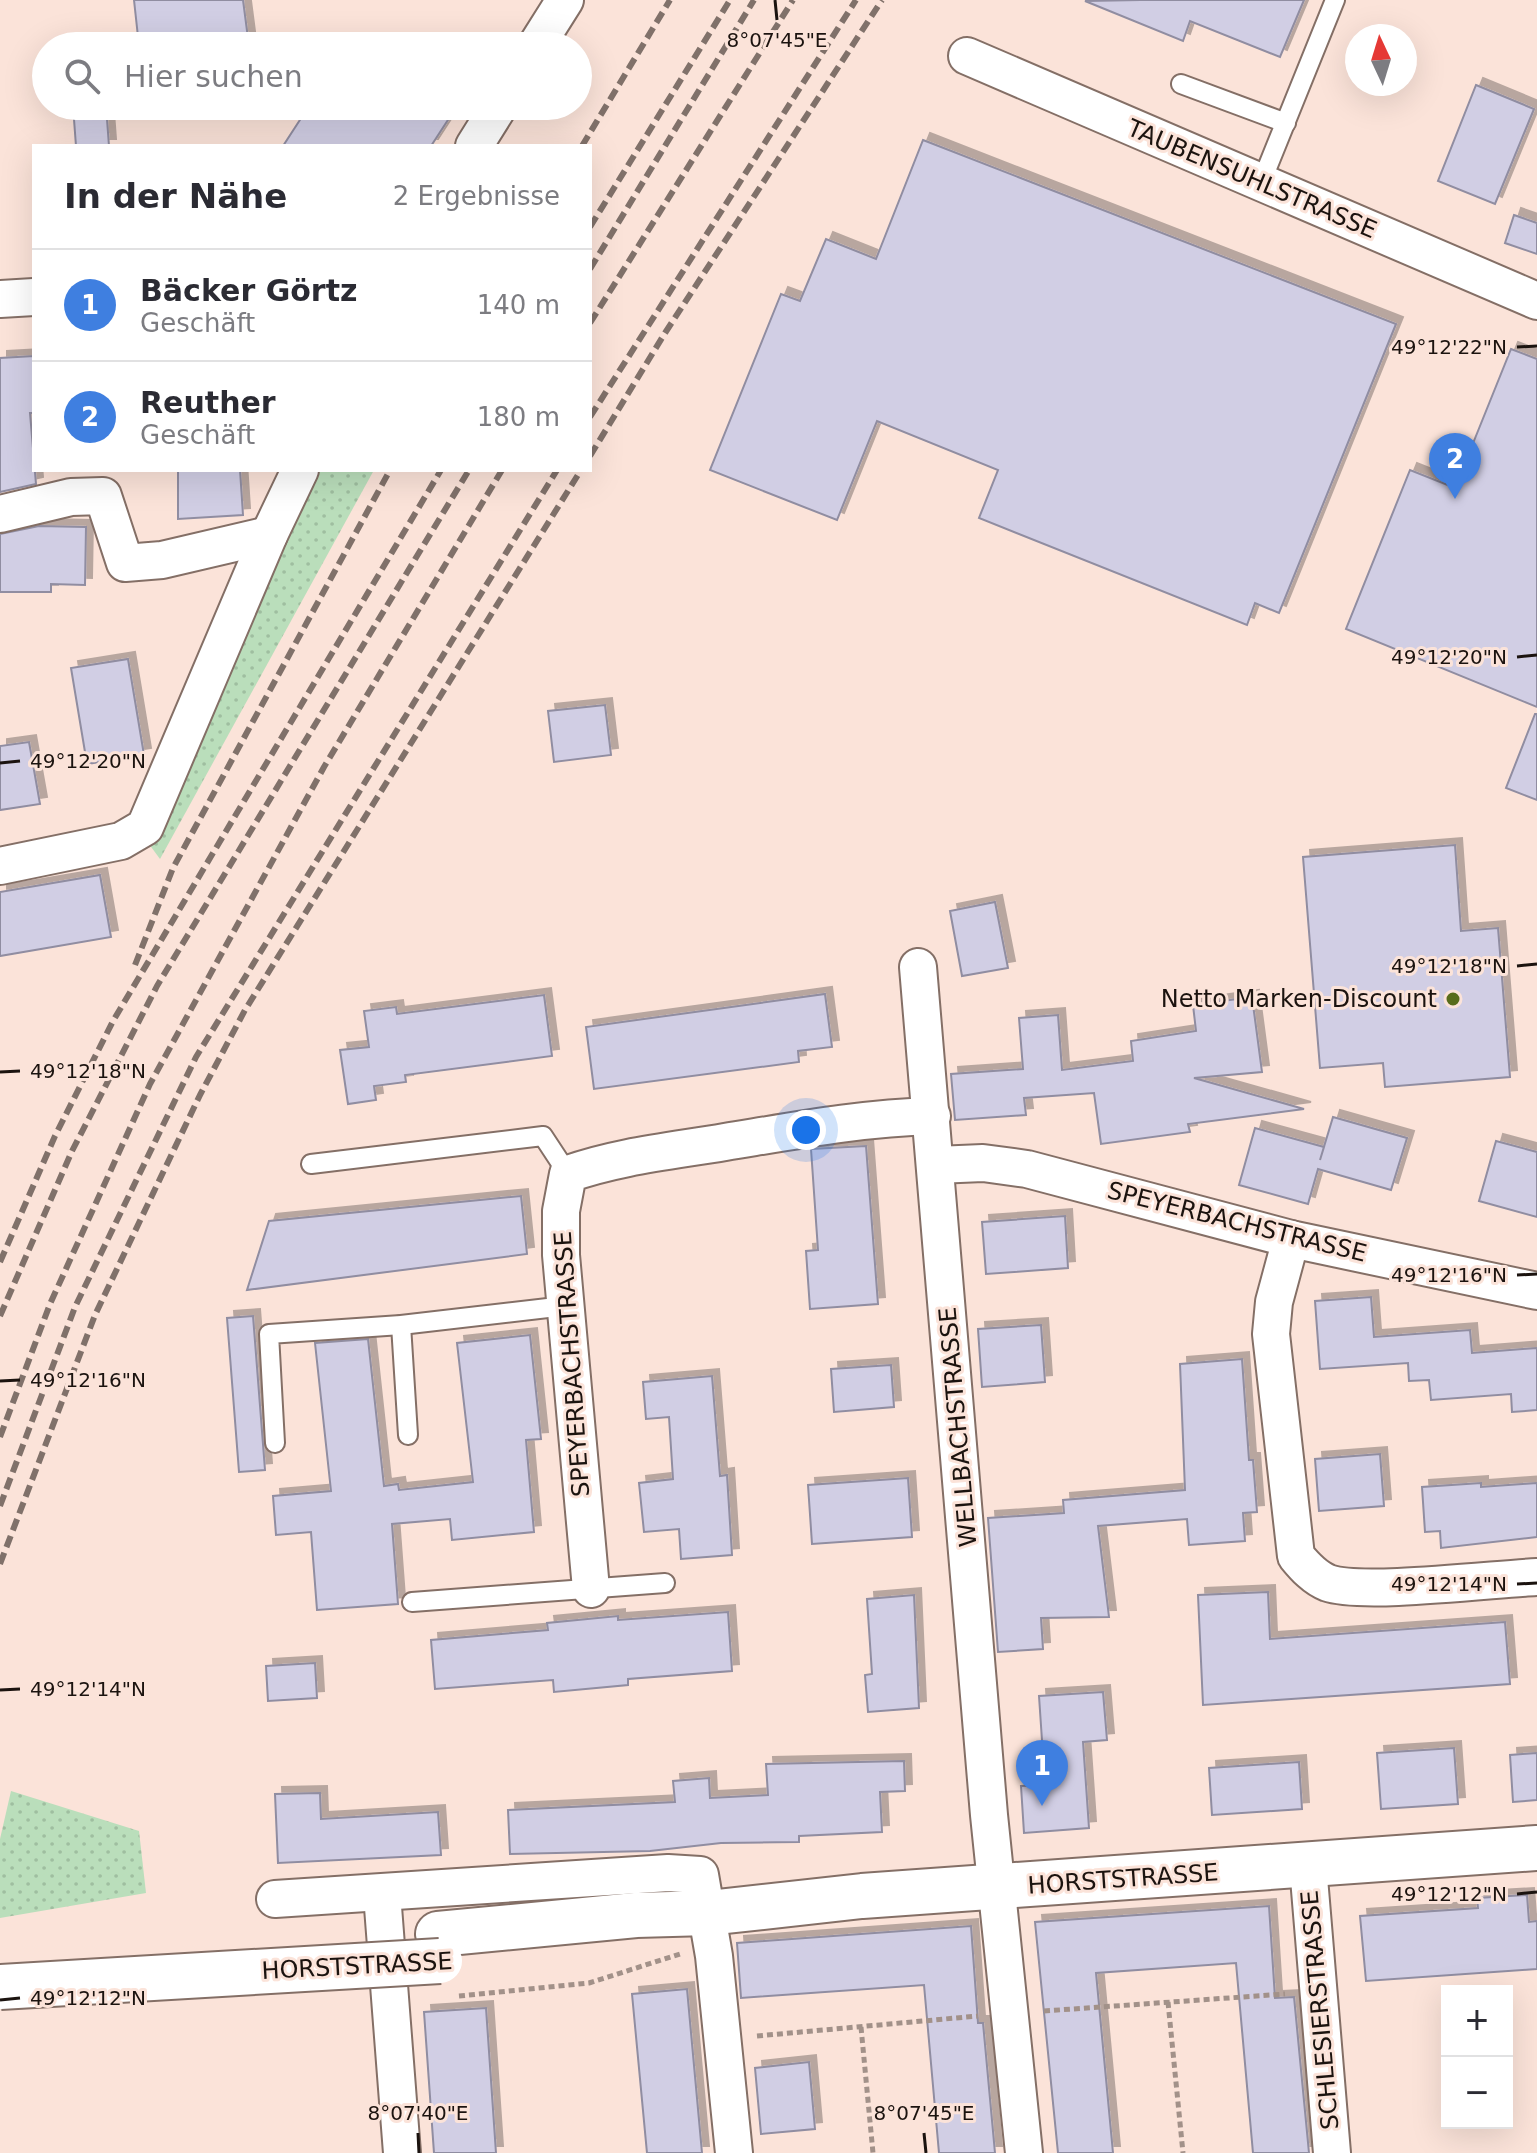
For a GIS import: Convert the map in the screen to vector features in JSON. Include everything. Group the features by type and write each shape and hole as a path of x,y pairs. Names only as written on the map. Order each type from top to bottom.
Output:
{"street":[{"path":"545,32 565,0"},
{"name":"TAUBENSUHLSTRASSE","path":"967,56 1537,301"},
{"path":"475,144 490,120"},
{"path":"0,299 32,297"},
{"path":"0,866 121,841 145,827 269,535 299,472"},
{"path":"0,514 71,497 103,496 125,563 162,560 269,535"},
{"name":"WELLBACHSTRASSE","path":"918,967 997,1887 1024,2153"},
{"path":"568,1174 603,1162 740,1140 876,1119 932,1116"},
{"name":"SPEYERBACHSTRASSE","path":"936,1165 983,1163 1027,1169 1291,1239 1537,1291"},
{"name":"SPEYERBACHSTRASSE","path":"568,1174 561,1211 565,1306 591,1589"},
{"path":"1291,1239 1274,1302 1271,1334 1296,1556 1309,1571 1329,1583 1353,1586 1537,1577"},
{"name":"HORSTSTRASSE","path":"0,1987 443,1964 610,1945 862,1896 1537,1848"},
{"name":"SCHLESIERSTRASSE","path":"1308,1866 1332,2153"},
{"path":"275,1899 668,1873 700,1875 710,1928 734,2153"},
{"path":"382,1894 402,2153"},
{"name":"HORSTSTRASSE","path":"0,1959 443,1964"}],"lane":[{"path":"1261,183 1335,0"},
{"path":"1181,84 1286,123"},
{"path":"311,1164 543,1136 568,1174"},
{"path":"275,1443 269,1334 401,1325 565,1306"},
{"path":"401,1325 408,1435"},
{"path":"412,1602 665,1583"}],"path":[{"path":"443,1964 589,1983 710,1928"},
{"path":"1168,2002 1183,2153"},
{"path":"861,2027 873,2153"}],"green space":[{"path":"298,472 373,472 160,859 146,840"},
{"path":"11,1791 139,1831 146,1893 0,1918 0,1839"}],"building":[{"path":"134,0 243,0 247,32 137,32"},
{"path":"1304,0 1280,57 1190,21 1183,41 1085,1"},
{"path":"1476,85 1534,109 1495,204 1438,181"},
{"path":"74,120 107,120 109,144 76,144"},
{"path":"300,120 448,120 432,144 284,144"},
{"path":"923,140 1396,324 1279,613 1255,603 1247,625 979,518 998,470 877,421 837,520 710,470 781,294 800,301 826,239 876,259"},
{"path":"1514,215 1537,223 1537,254 1505,243"},
{"path":"1511,349 1537,359 1537,707 1346,629 1410,470 1455,488"},
{"path":"32,356 30,413 32,472 35,472 36,484 0,492 0,358"},
{"path":"178,472 240,472 243,515 178,519"},
{"path":"39,526 86,527 85,585 51,584 51,592 0,592 0,534"},
{"path":"128,659 144,755 87,764 71,668"},
{"path":"605,705 611,755 554,762 548,711"},
{"path":"1537,714 1537,800 1506,788"},
{"path":"29,742 40,804 0,810 0,746"},
{"path":"1455,845 1461,931 1498,928 1510,1077 1385,1087 1383,1063 1320,1068 1303,857"},
{"path":"100,875 111,937 0,956 0,892"},
{"path":"995,902 1008,968 962,976 950,911"},
{"path":"825,994 832,1047 798,1051 799,1062 594,1089 586,1027"},
{"path":"544,995 552,1056 405,1075 406,1082 374,1086 376,1100 348,1104 340,1050 369,1047 364,1011 396,1007 397,1014"},
{"path":"1252,997 1262,1072 1194,1078 1304,1109 1188,1124 1190,1132 1101,1144 1094,1093 1024,1098 1026,1115 955,1120 951,1074 1023,1069 1019,1018 1058,1015 1062,1070 1133,1061 1131,1041 1196,1031 1193,1005"},
{"path":"1333,1117 1407,1138 1391,1190 1318,1169 1308,1204 1239,1185 1255,1128 1324,1147"},
{"path":"1496,1141 1537,1152 1537,1217 1479,1201"},
{"path":"866,1146 878,1304 810,1309 806,1251 818,1250 811,1149"},
{"path":"521,1196 527,1254 247,1290 269,1221"},
{"path":"1065,1216 1068,1268 986,1274 982,1222"},
{"path":"1371,1297 1374,1337 1470,1330 1472,1353 1537,1348 1537,1410 1512,1412 1511,1394 1431,1400 1429,1380 1409,1381 1408,1363 1320,1369 1315,1301"},
{"path":"253,1316 265,1470 239,1472 227,1318"},
{"path":"1041,1325 1045,1382 982,1387 978,1329"},
{"path":"530,1335 541,1439 526,1440 534,1532 452,1540 450,1519 392,1524 398,1604 317,1610 311,1532 276,1535 273,1496 331,1491 315,1343 368,1339 384,1486 398,1484 399,1490 473,1482 457,1343"},
{"path":"1242,1359 1249,1460 1253,1460 1257,1512 1243,1513 1245,1541 1189,1545 1187,1519 1098,1526 1109,1617 1041,1618 1043,1649 998,1652 988,1518 1064,1513 1063,1500 1185,1490 1180,1364"},
{"path":"891,1365 894,1407 834,1412 831,1369"},
{"path":"712,1376 720,1476 727,1475 732,1555 681,1559 679,1529 644,1532 639,1483 673,1479 669,1417 646,1419 643,1382"},
{"path":"1380,1454 1384,1506 1319,1511 1315,1459"},
{"path":"908,1478 912,1537 812,1544 808,1485"},
{"path":"1481,1483 1481,1487 1537,1483 1537,1537 1441,1548 1440,1531 1425,1532 1422,1487"},
{"path":"1268,1592 1270,1639 1505,1622 1510,1684 1203,1705 1198,1595"},
{"path":"914,1595 919,1708 868,1712 865,1675 872,1674 867,1599"},
{"path":"728,1612 732,1671 628,1679 628,1685 554,1692 553,1680 435,1689 431,1640 548,1630 547,1623 618,1616 618,1620"},
{"path":"315,1663 317,1698 268,1701 266,1666"},
{"path":"1103,1692 1107,1740 1083,1742 1089,1828 1024,1833 1021,1786 1045,1785 1039,1696"},
{"path":"1454,1748 1458,1804 1381,1809 1377,1753"},
{"path":"1537,1753 1537,1800 1513,1802 1510,1755"},
{"path":"904,1761 905,1791 880,1792 882,1832 799,1836 799,1842 721,1843 650,1851 510,1854 508,1810 675,1802 673,1781 709,1778 710,1798 768,1795 766,1764"},
{"path":"1299,1762 1302,1809 1212,1815 1209,1768"},
{"path":"320,1793 321,1819 438,1812 441,1855 278,1863 275,1794"},
{"path":"1527,1895 1529,1922 1537,1921 1537,1969 1366,1981 1360,1916 1478,1908 1477,1898"},
{"path":"1269,1906 1275,1998 1294,1997 1309,2153 1253,2153 1236,1963 1096,1973 1113,2153 1058,2153 1035,1922"},
{"path":"971,1926 978,2023 983,2023 995,2153 939,2153 924,1985 741,1998 737,1943"},
{"path":"687,1989 702,2153 647,2153 632,1994"},
{"path":"486,2008 496,2153 434,2153 424,2012"},
{"path":"809,2062 815,2129 761,2134 755,2068"}],"railway":[{"path":"583,144 670,0"},
{"path":"592,224 730,0"},
{"path":"592,266 754,0"},
{"path":"592,320 793,0"},
{"path":"592,414 856,0"},
{"path":"592,453 665,333 882,0"},
{"path":"135,965 173,868 389,472"},
{"path":"0,1262 55,1136 113,1021 440,472"},
{"path":"0,1316 72,1151 157,986 468,472"},
{"path":"0,1437 50,1304 150,1084 324,767 501,472"},
{"path":"0,1506 75,1307 196,1057 556,472"},
{"path":"0,1564 95,1315 200,1095 245,1010 580,472"}],"place":[{"name":"Reuther","path":"1455,499"},
{"name":"Netto Marken-Discount","path":"1453,999"},
{"name":"Bäcker Görtz","path":"1042,1806"}]}
